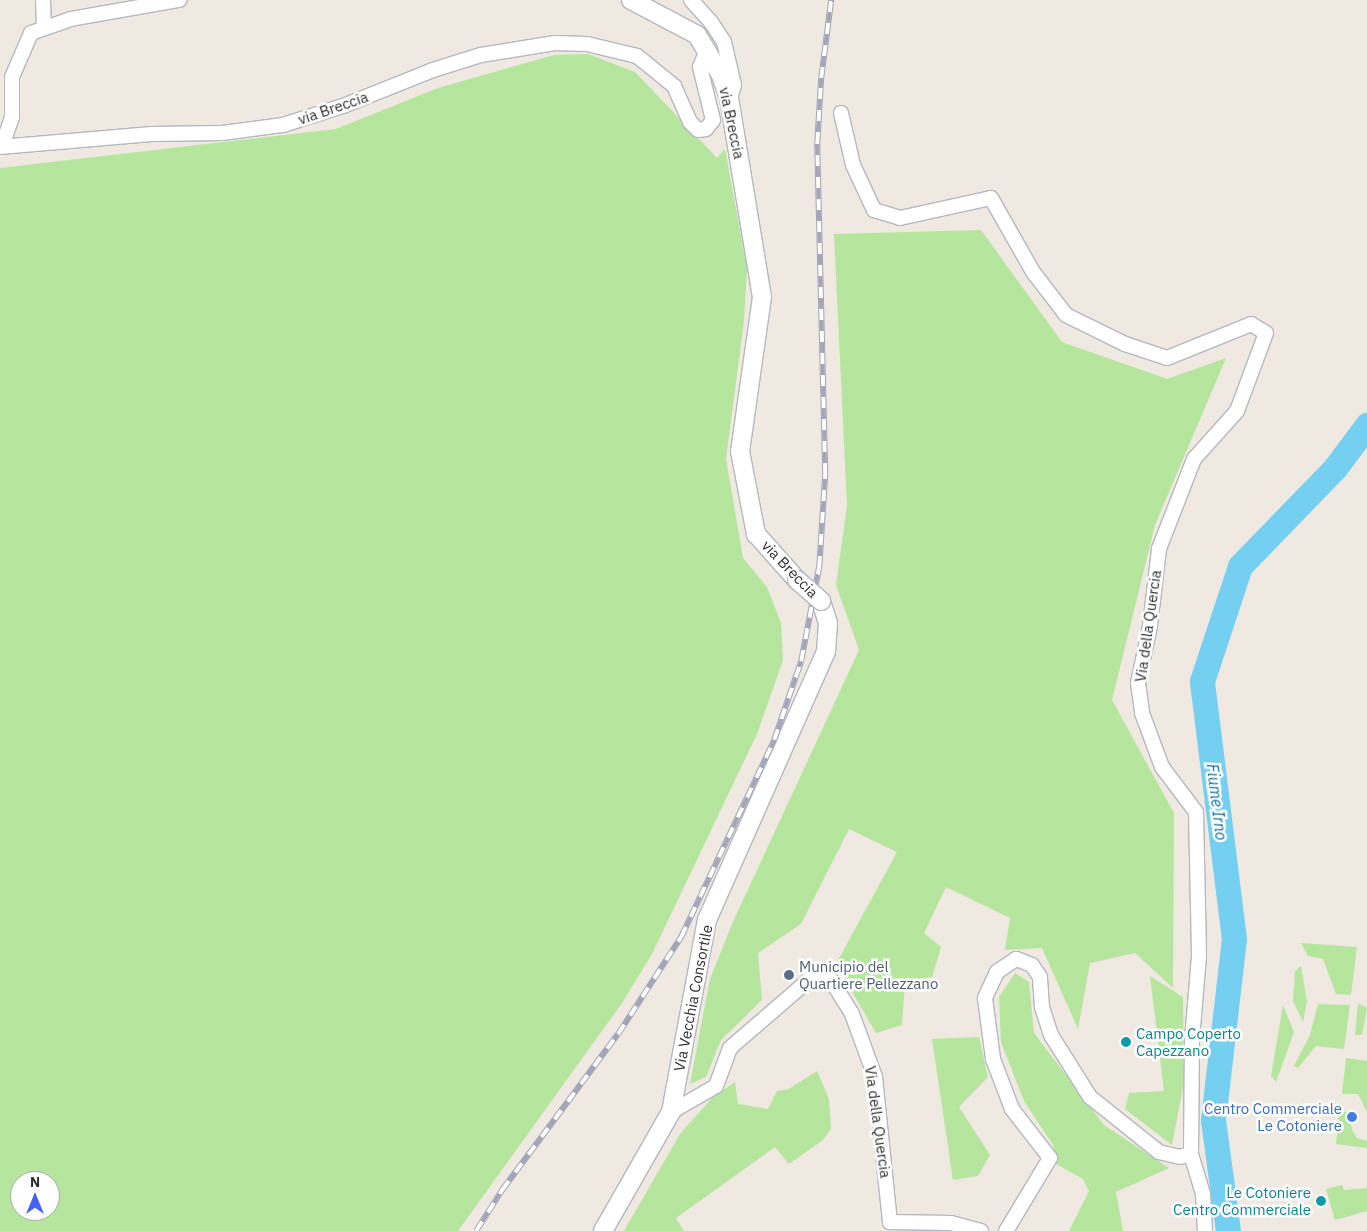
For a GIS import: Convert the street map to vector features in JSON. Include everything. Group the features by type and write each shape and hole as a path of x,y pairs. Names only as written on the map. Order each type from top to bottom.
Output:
{"street":[{"path":"43,0 44,28"},
{"path":"1,145 12,118 12,78 31,33 71,19 178,0"},
{"path":"631,0 697,35 707,50"},
{"path":"692,0 711,22 724,42 734,84 730,99"},
{"name":"via Breccia","path":"1,145 150,134 222,133 283,125 343,106 449,65 481,55 555,43 588,44 636,56 674,86 690,122 698,130 706,129 713,120 700,67 707,50"},
{"name":"via Breccia","path":"707,50 730,99 762,297 740,451 756,534 797,580 822,601 828,623 826,652"},
{"name":"Via della Quercia","path":"840,113 853,165 874,210 900,218 990,198 1033,272 1066,315 1125,344 1167,358 1251,324 1266,333 1237,411 1194,459 1159,549 1150,626 1138,683 1142,714 1162,767 1196,812 1200,956 1192,1040 1191,1154"},
{"name":"Via Vecchia Consortile","path":"603,1231 671,1112 707,920 826,652"},
{"path":"1006,1231 1050,1158 1012,1109 993,1059 985,998 997,972 1016,959 1032,965 1040,977 1042,1007 1051,1035 1090,1097 1159,1152 1180,1157 1191,1154 1203,1194 1205,1231"},
{"name":"Via della Quercia","path":"671,1112 716,1086 730,1048 810,979 831,980 852,1014 875,1077 891,1226 951,1222 981,1231"}],"green space":[{"path":"588,54 635,72 717,158 725,149 747,268 744,321 726,459 743,558 767,587 781,623 783,660 757,734 652,954 622,1003 458,1231 0,1231 0,168 336,129 438,88 554,55"},
{"path":"981,230 1062,342 1167,379 1226,358 1155,525 1112,700 1174,813 1173,988 1135,953 1090,963 1078,1029 1042,948 1005,950 1010,918 946,887 924,933 941,947 932,977 905,982 902,1025 876,1033 836,964 897,852 849,829 801,924 758,953 762,1000 721,1040 706,1077 690,1084 710,979 732,924 859,650 836,585 847,506 834,234"},
{"path":"1301,943 1357,947 1351,995 1336,994 1323,959 1308,956"},
{"path":"1301,966 1307,1001 1303,1022 1293,1001 1295,971"},
{"path":"1015,973 1029,982 1034,1033 1104,1125 1169,1168 1116,1192 1123,1231 1069,1231 1089,1191 1083,1179 1056,1164 1053,1145 1024,1101 1001,1042 999,997"},
{"path":"1150,976 1183,997 1184,1082 1172,1145 1125,1109 1129,1093 1164,1091"},
{"path":"1358,1003 1367,1008 1362,1035 1355,1035"},
{"path":"1318,1004 1350,1005 1344,1049 1316,1046 1298,1068 1294,1066 1310,1035"},
{"path":"1283,1005 1294,1032 1276,1082 1271,1076"},
{"path":"979,1037 988,1077 959,1107 990,1155 978,1176 953,1180 932,1039"},
{"path":"1346,1058 1367,1061 1367,1112 1358,1094 1342,1094"},
{"path":"817,1071 829,1099 831,1129 823,1140 789,1164 775,1147 676,1218 684,1231 624,1231 680,1134 712,1098 735,1082 738,1104 768,1109 777,1091 789,1089"},
{"path":"1339,1111 1347,1112 1353,1132 1357,1138 1367,1141 1367,1148 1336,1144"},
{"path":"1342,1185 1344,1190 1367,1188 1367,1211 1335,1220 1326,1189"}],"waterway":[{"name":"Fiume Irno","path":"1228,1231 1213,1120 1234,939 1202,681 1240,566 1335,468 1367,425"}],"railway":[{"path":"476,1231 502,1190 618,1034 681,937 774,740 801,661 819,567 825,474 817,143 821,78 831,0"}],"place":[{"name":"Municipio del Quartiere Pellezzano","path":"789,975"},
{"name":"Campo Coperto Capezzano","path":"1126,1042"},
{"name":"Centro Commerciale Le Cotoniere","path":"1352,1117"},
{"name":"Le Cotoniere Centro Commerciale","path":"1321,1201"}]}
